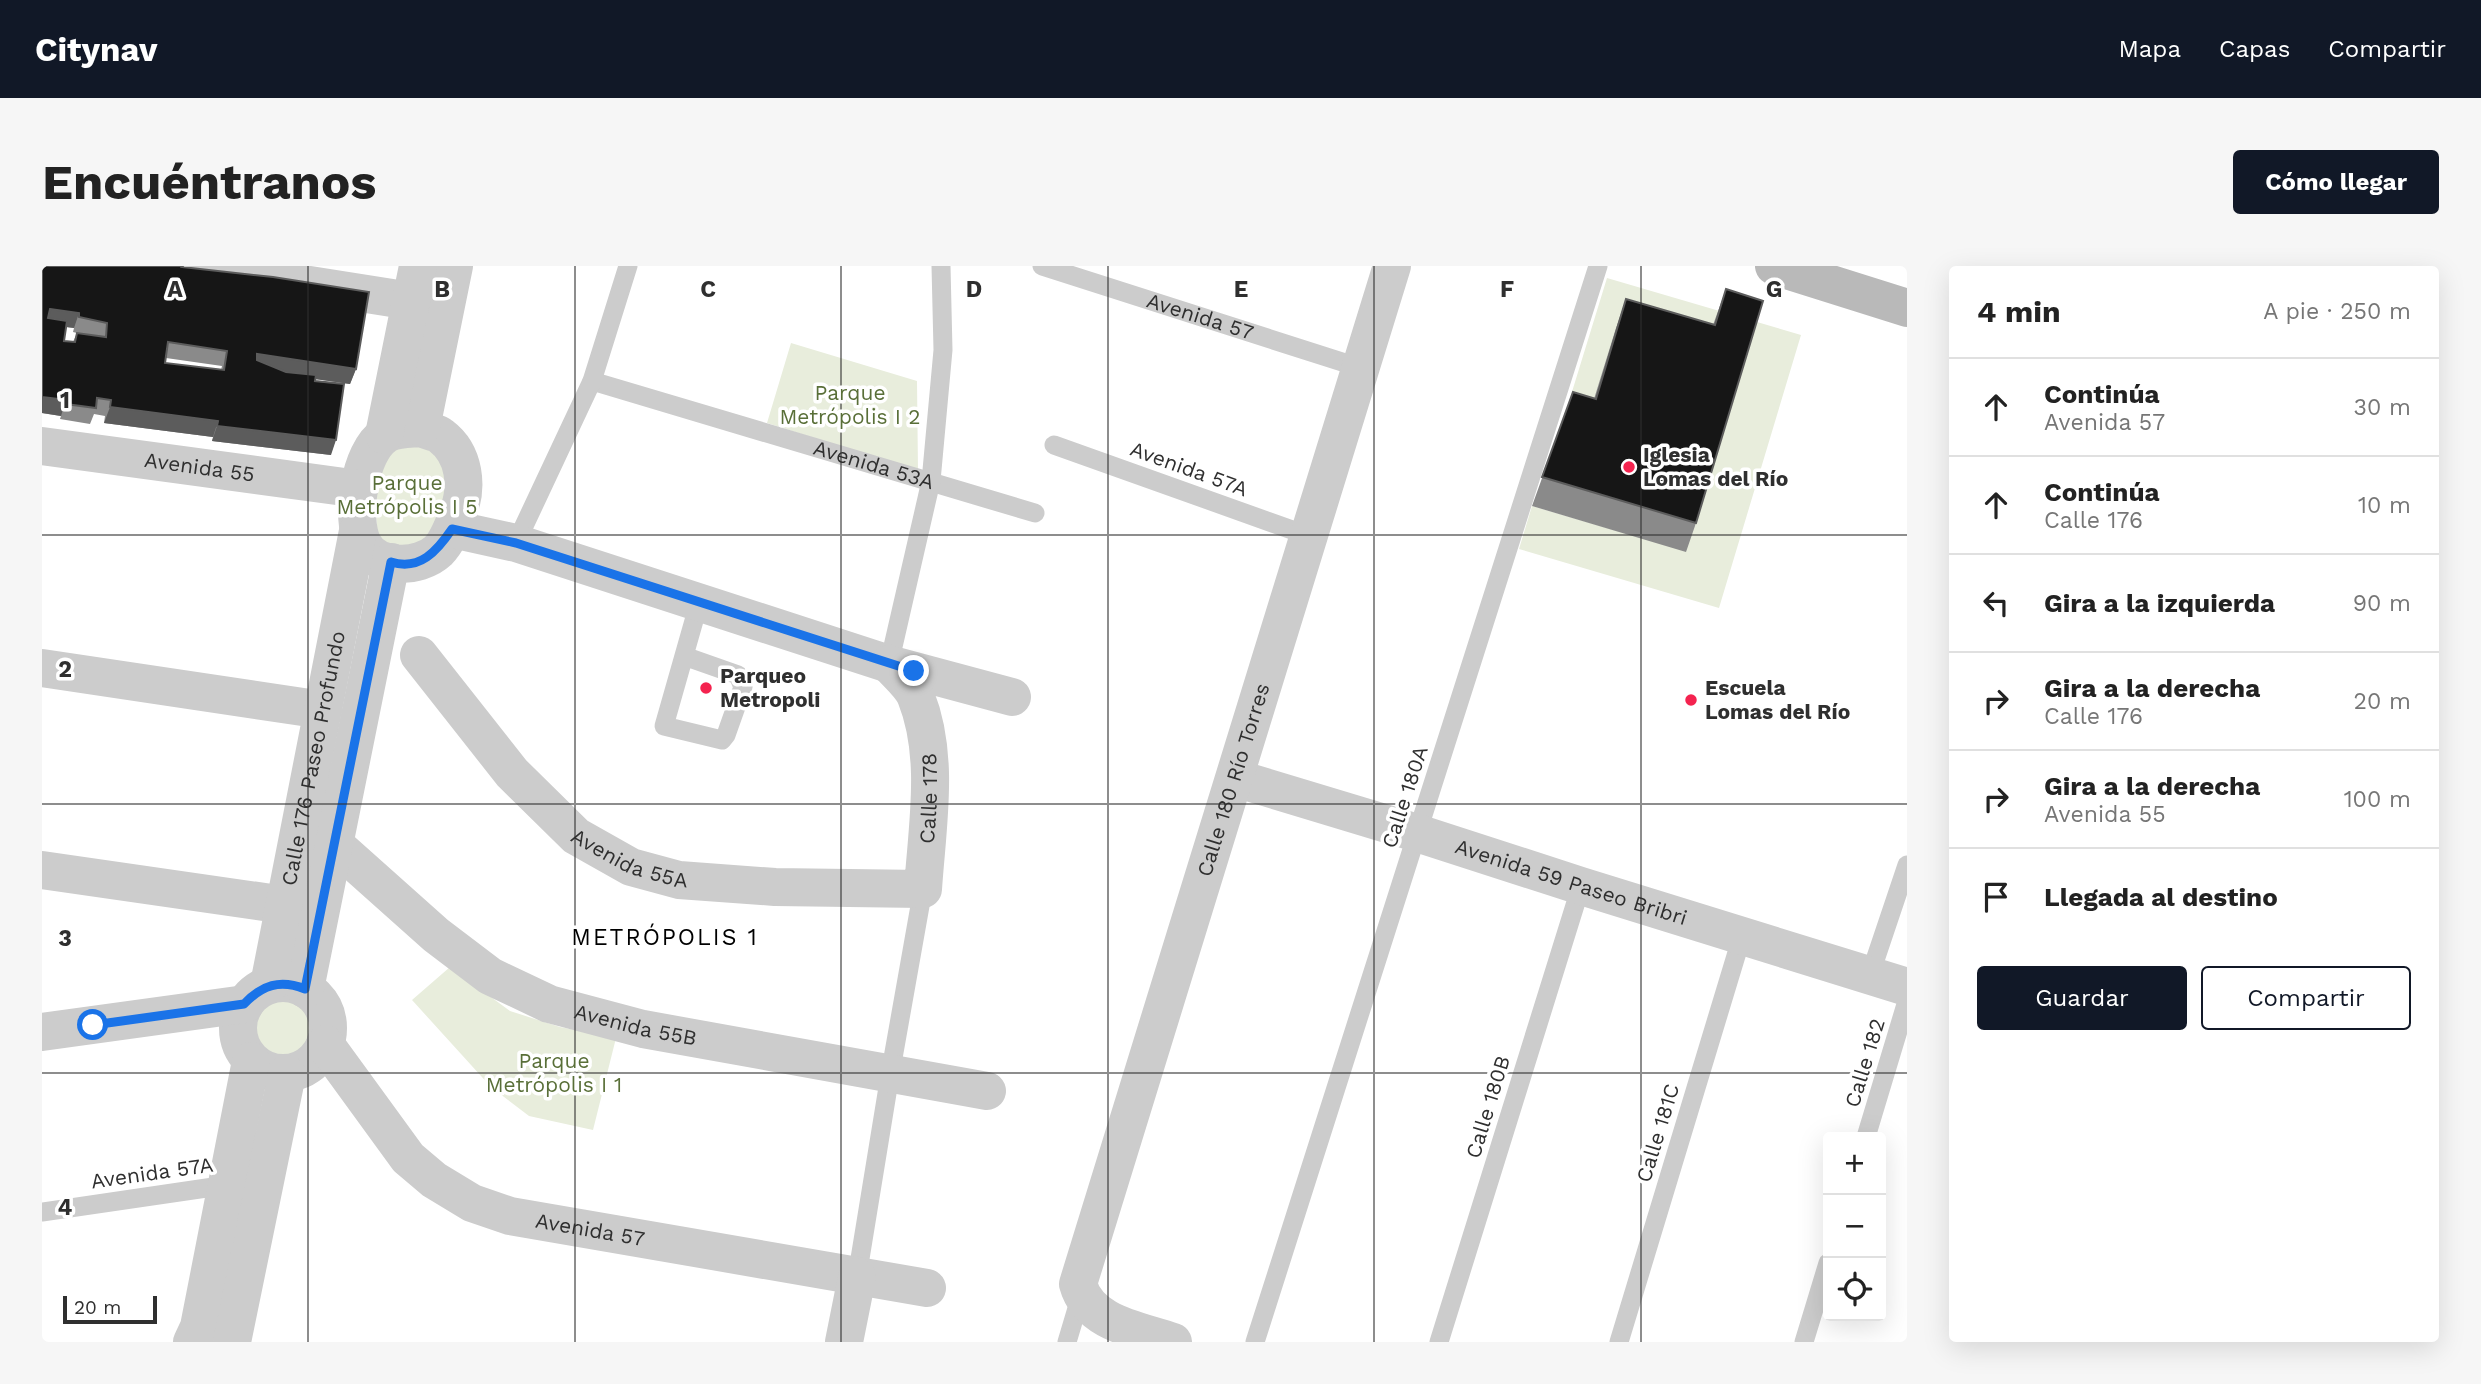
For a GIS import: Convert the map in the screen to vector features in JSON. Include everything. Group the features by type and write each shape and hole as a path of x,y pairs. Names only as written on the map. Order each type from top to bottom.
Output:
{"main road":[{"path":"1774,266 1835,275 1907,308"}],"street":[{"path":"189,266 415,283 403,432"},
{"path":"403,432 454,266"},
{"name":"Calle 180 Río Torres","path":"1081,1295 1078,1284 1082,1268 1392,266"},
{"path":"403,432 440,435 459,457 464,486 452,529 438,551 422,561 399,564 373,556 364,546 355,513 371,450 403,432"},
{"name":"Avenida 55","path":"42,446 359,489"},
{"path":"452,529 516,543 889,664 1012,697"},
{"name":"Calle 176 Paseo Profundo","path":"273,993 285,905 358,531"},
{"name":"Calle 176 Paseo Profundo","path":"273,993 334,844 391,562"},
{"name":"Avenida 55A","path":"419,655 512,773 576,836 631,867 679,880 775,887 923,889"},
{"name":"Calle 178","path":"889,664 916,695 925,727 931,768 923,889"},
{"path":"42,668 323,710"},
{"name":"Avenida 59 Paseo Bribri","path":"1235,778 1907,987"},
{"name":"Avenida 55B","path":"334,844 446,943 490,976 549,1004 643,1029 987,1091"},
{"path":"42,870 285,905"},
{"path":"42,1032 273,993 317,999 326,1012 328,1028 325,1044 317,1059 303,1069 286,1074 268,1071 251,1061 242,1049 237,1034 238,1018 273,993"},
{"name":"Avenida 57","path":"325,1044 408,1158 434,1180 472,1203 510,1216 927,1288"},
{"path":"192,1342 199,1327 251,1061"},
{"path":"232,1342 286,1074"},
{"name":"Calle 178","path":"844,1342 857,1277"},
{"path":"1081,1295 1091,1307 1111,1321 1173,1342"}],"lane":[{"path":"516,543 593,381 628,266"},
{"path":"889,664 931,481 943,350 942,266"},
{"name":"Avenida 57","path":"1042,266 1360,368"},
{"name":"Calle 180A","path":"1255,1342 1598,266"},
{"name":"Avenida 53A","path":"593,381 1035,513"},
{"name":"Avenida 57A","path":"1054,445 1309,536"},
{"path":"684,656 738,675 741,681 743,687 722,740 664,726 699,603"},
{"path":"1870,975 1907,864"},
{"name":"Calle 180B","path":"1439,1342 1581,886"},
{"name":"Calle 178","path":"857,1277 923,889"},
{"name":"Calle 181C","path":"1619,1342 1742,936"},
{"name":"Calle 182","path":"1868,1132 1907,1001"},
{"name":"Avenida 57A","path":"42,1212 228,1185"},
{"path":"1804,1342 1823,1279"},
{"path":"1067,1342 1081,1295"}],"green space":[{"path":"1607,278 1801,335 1719,608 1519,549 1532,506 1686,551 1704,354 1585,428 1563,421"},
{"name":"Parque Metrópolis I 2","path":"791,343 917,381 918,471 767,423"},
{"name":"Parque Metrópolis I 5","path":"419,438 447,461 451,502 416,550 378,546 373,461"},
{"name":"Parque Metrópolis I 1","path":"450,967 510,1011 560,1027 616,1038 593,1130 529,1116 491,1087 412,1000"},
{"path":"289,994 302,1000 311,1009 315,1015 315,1043 307,1054 296,1062 275,1064 257,1054 249,1043 247,1022 257,1004 268,996"}],"building":[{"path":"42,266 183,266 369,292 356,369 257,354 257,360 286,372 316,375 315,381 344,384 336,440 217,426 218,421 110,407 111,400 97,398 96,408 42,397","holes":["50,309 79,313 79,317 107,323 106,337 77,333 75,342 64,341 67,321 48,318","168,342 227,351 224,370 165,363"]},
{"name":"Iglesia Lomas del Río","path":"1726,289 1763,301 1696,523 1542,477 1573,392 1596,399 1626,299 1715,325"}],"place":[{"name":"Iglesia Lomas del Río","path":"1629,467"},
{"name":"Parqueo Metropoli","path":"706,688"},
{"name":"Escuela Lomas del Río","path":"1691,700"}],"district":[{"name":"METRÓPOLIS 1","path":"665,937"}],"route":[{"path":"93,1025 244,1004 255,993 269,985 293,984 305,989 391,562 399,564 422,561 438,551 452,529 516,543 914,671"}]}
